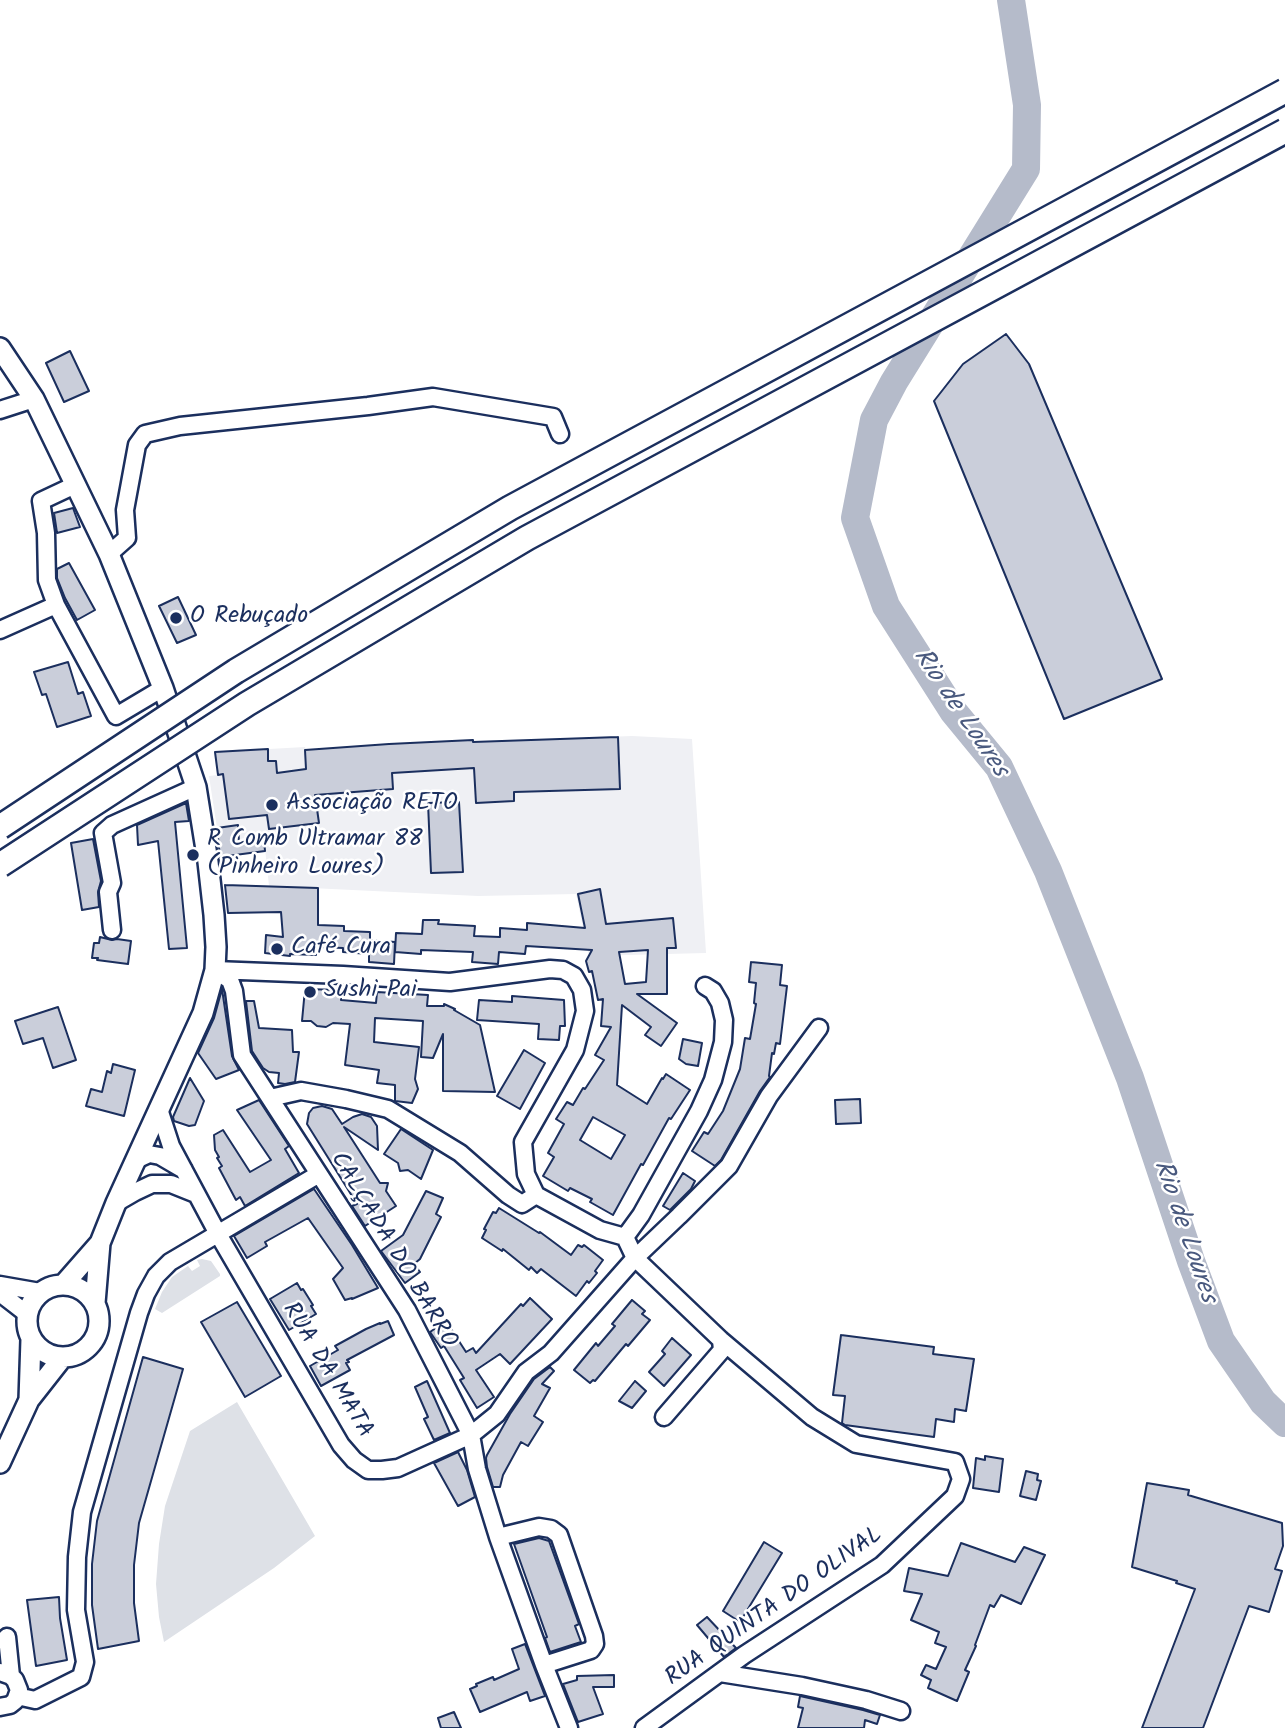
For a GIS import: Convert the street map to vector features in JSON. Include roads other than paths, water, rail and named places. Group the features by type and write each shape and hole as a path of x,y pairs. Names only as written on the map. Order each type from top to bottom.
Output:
{"highway":[{"path":"0,827 236,671 510,508 1285,91"},
{"path":"0,865 247,704 527,538 1285,131"}],"main road":[{"path":"0,348 34,399 109,554 163,688 196,787 214,915 215,970 203,1013 100,1243 95,1303"},
{"path":"64,1284 100,1243"},
{"path":"64,1284 77,1287 88,1294 95,1303 99,1328 86,1350 75,1356 62,1358 39,1349 31,1339 27,1314 40,1292 51,1286 64,1284"},
{"path":"29,1400 31,1339"},
{"path":"0,1463 29,1400 62,1358"}],"street":[{"path":"109,554 127,538 125,510 137,445 145,434 180,426 433,397 553,418 559,435"},
{"path":"0,410 34,399"},
{"path":"75,485 41,501 46,533 47,580 56,605 116,716 163,688"},
{"path":"0,630 56,605"},
{"path":"112,930 108,892 112,883 103,833 112,825 196,787"},
{"path":"215,970 450,982 550,969 562,970 574,976 582,990 585,1011 575,1050 523,1142 526,1174 536,1195 600,1230 625,1237 635,1258"},
{"name":"CALÇADA DO BARRO","path":"215,970 230,980 234,990 242,1055 407,1310 471,1434 477,1469 498,1537 569,1728"},
{"path":"625,1237 641,1215 684,1139 713,1080 723,1042 724,1020 720,1003 713,991 705,986"},
{"name":"RUA DA MATA","path":"159,1108 171,1146 196,1194 341,1445 354,1460 368,1470 382,1470 398,1468 471,1434 497,1414 526,1372 551,1353 635,1258 729,1166 769,1096 818,1028"},
{"path":"270,1098 301,1091 346,1098 388,1109 460,1153 522,1204 536,1195"},
{"path":"136,1160 149,1154 160,1156 184,1170"},
{"path":"18,1696 35,1700 81,1677 85,1662 76,1597 82,1512 139,1313 156,1276 170,1262 319,1174"},
{"path":"116,1203 152,1184 171,1184 196,1194"},
{"name":"RUA QUINTA DO OLIVAL","path":"635,1258 721,1339 812,1417 856,1444 955,1462 961,1479 955,1496 882,1565 744,1655 644,1728"},
{"path":"0,1285 40,1292"},
{"path":"0,1293 27,1314"},
{"path":"664,1418 722,1350 721,1339"},
{"path":"498,1537 539,1527 551,1529 559,1535 595,1644 591,1650 544,1665"},
{"path":"0,1707 10,1705 18,1696 18,1685 6,1674 7,1637"},
{"path":"720,1673 802,1686 901,1711"}],"waterway":[{"name":"Rio de Loures","path":"1011,0 1027,105 1026,169 894,382 874,420 855,518 886,606 953,711 999,767 1048,871 1130,1078 1191,1261 1221,1341 1263,1402 1285,1423"}],"place":[{"name":"O Rebuçado","path":"176,618"},
{"name":"Associação RETO","path":"272,805"},
{"name":"R Comb Ultramar 88 (Pinheiro Loures)","path":"193,855"},
{"name":"Café Cura","path":"277,949"},
{"name":"Sushi Pai","path":"310,992"}]}
